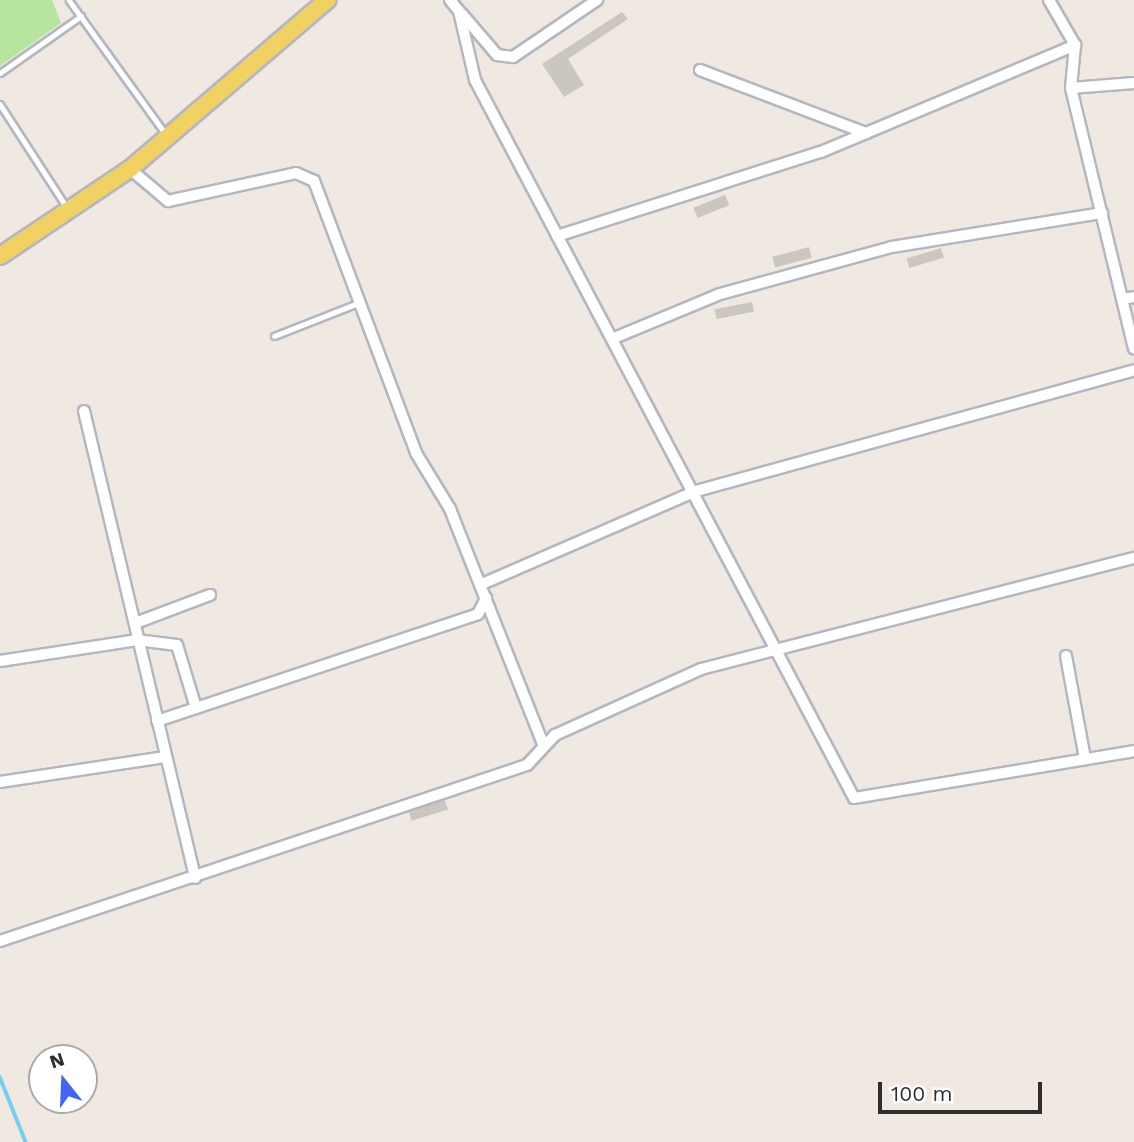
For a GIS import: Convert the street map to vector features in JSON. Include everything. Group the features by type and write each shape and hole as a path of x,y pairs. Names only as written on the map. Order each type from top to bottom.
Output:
{"main road":[{"path":"0,256 130,169 327,0"}],"street":[{"path":"450,0 497,55 513,57 597,0"},
{"path":"1049,0 1075,45 1071,88 1134,349"},
{"path":"459,11 475,80 778,646 854,798 1134,751"},
{"path":"557,236 866,133 1075,45"},
{"path":"700,69 866,133"},
{"path":"1071,88 1132,82"},
{"path":"130,169 168,201 296,173 314,181 416,453 450,509 482,584 543,744"},
{"path":"614,338 720,294 892,247 1102,214"},
{"path":"1122,299 1134,297"},
{"path":"482,584 696,491 1134,370"},
{"path":"83,411 138,622 138,640 195,878"},
{"path":"0,941 527,765 543,744 701,669 778,646 1134,558"},
{"path":"138,622 210,595"},
{"path":"157,721 478,614 486,598"},
{"path":"0,661 138,640 177,645 196,708"},
{"path":"1066,656 1085,759"},
{"path":"0,782 165,757"}],"lane":[{"path":"69,0 167,136"},
{"path":"0,73 81,16"},
{"path":"0,104 69,212"},
{"path":"274,335 359,302"}],"green space":[{"path":"0,0 52,0 61,23 0,66"}],"building":[{"path":"622,12 628,19 568,59 584,85 564,97 542,64"},
{"path":"725,195 729,205 698,218 693,208"},
{"path":"809,247 812,258 775,267 772,257"},
{"path":"941,248 944,258 909,268 907,259"},
{"path":"752,302 754,312 717,319 715,309"},
{"path":"445,800 448,810 412,821 409,811"}],"waterway":[{"path":"0,1077 26,1142"}]}
